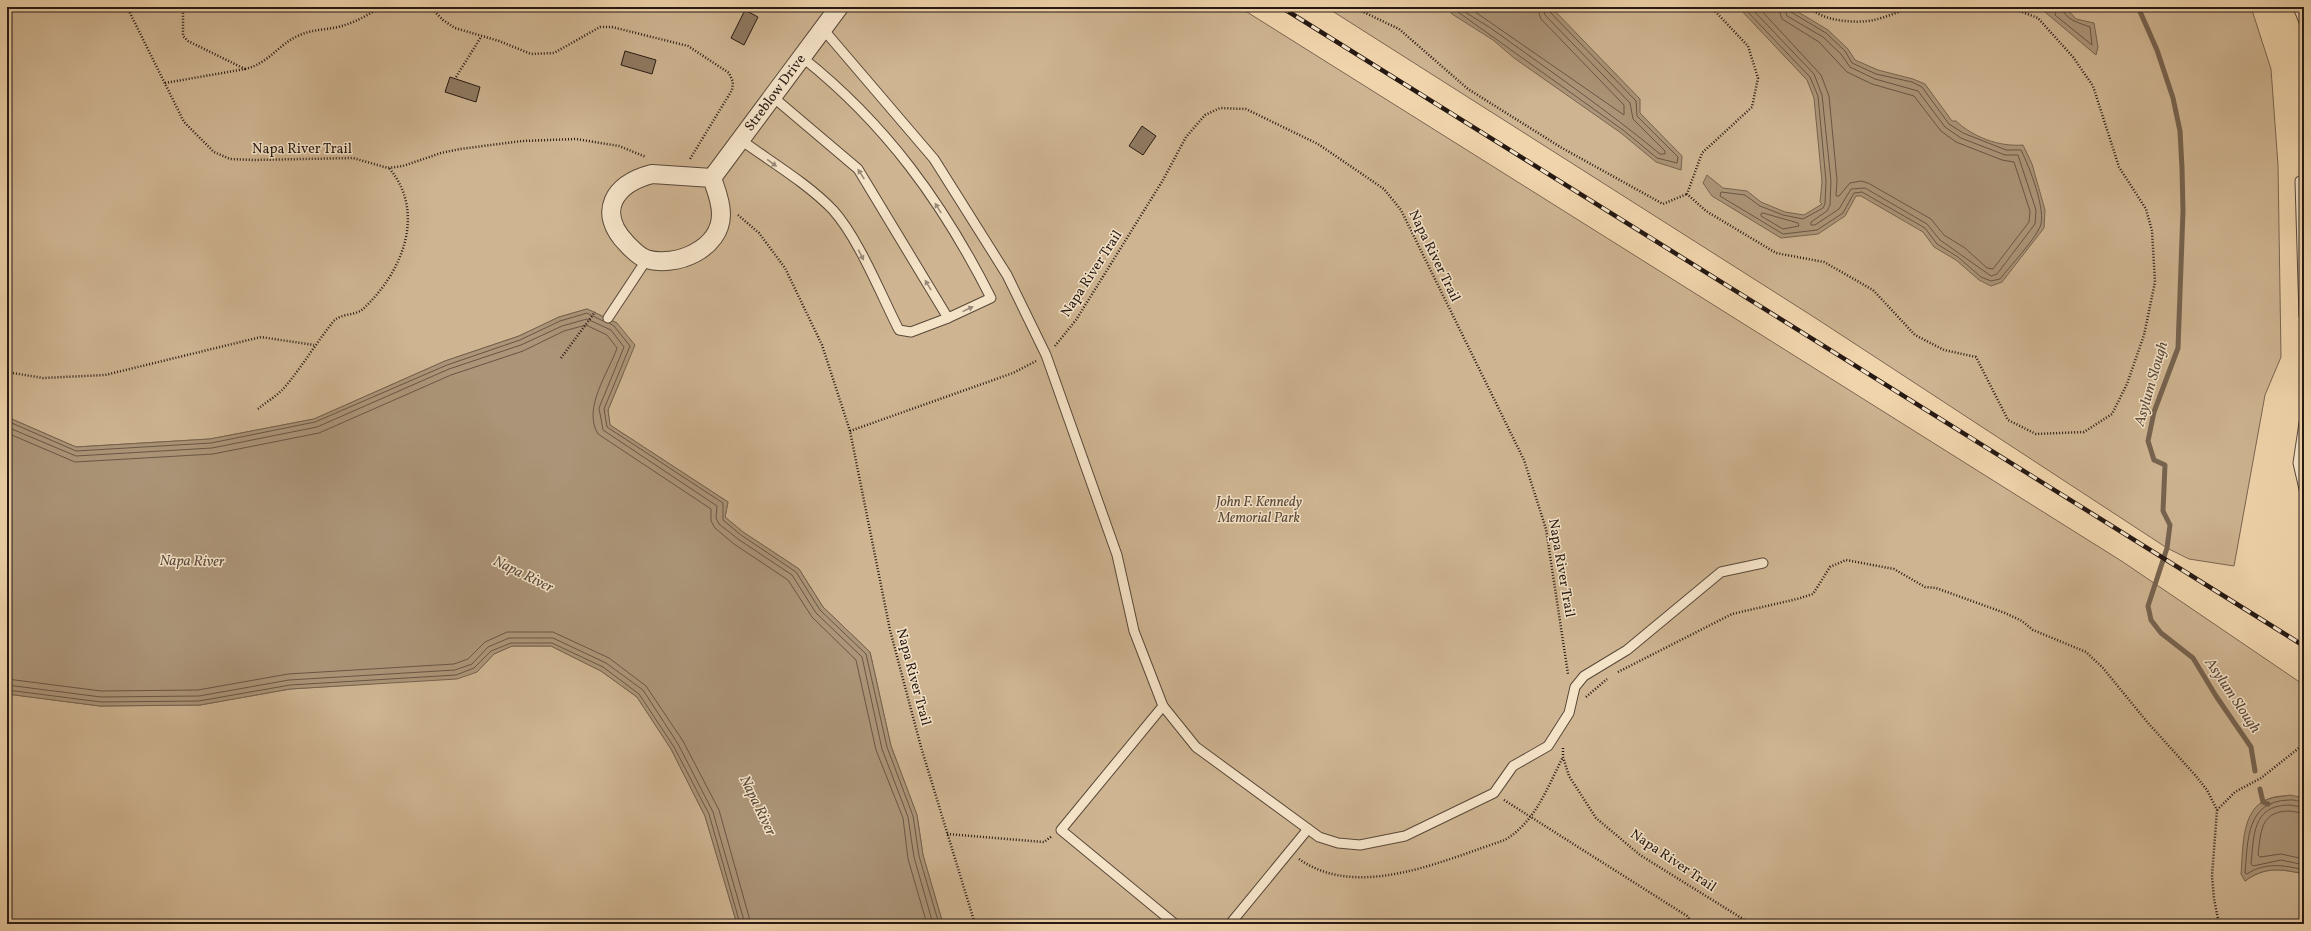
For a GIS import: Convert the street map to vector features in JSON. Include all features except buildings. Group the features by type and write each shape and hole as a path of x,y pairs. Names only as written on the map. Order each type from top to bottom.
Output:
{"street":[{"name":"Streblow Drive","path":"712,178 803,58 839,7"},
{"path":"652,174 712,178 719,199 721,214 716,233 703,248 686,258 674,261 646,259 635,252 612,225 610,210 618,194 627,184 652,174"}],"lane":[{"path":"2298,7 2304,22"},
{"path":"823,29 934,159 1007,275 1046,355 1117,555 1134,631 1163,706 1196,747 1319,837 1338,843 1360,845 1405,836 1494,793 1513,766 1548,746 1569,713 1575,687 1584,676 1627,650 1721,572 1763,563"},
{"path":"741,140 806,187 833,210 849,232 899,330 911,332 948,318 991,298 973,263 919,177 886,135 831,80 803,58"},
{"path":"773,97 858,169 948,318"},
{"path":"2304,181 2300,181 2304,316"},
{"path":"608,318 646,259"},
{"path":"2304,423 2298,463 2304,489"},
{"path":"1163,706 1060,830 1175,924"},
{"path":"1230,924 1308,829"}],"path":[{"name":"Napa River Trail","path":"127,7 184,122 195,135 214,152 230,159 353,158 388,168 403,166 441,153 460,149 522,141 576,140 619,146 644,156 670,175"},
{"path":"183,7 183,36 188,41 245,69"},
{"path":"165,83 245,69 265,62 289,40 301,34 345,25 364,18 382,7"},
{"path":"430,7 443,20 455,28 531,54 542,55 554,53 600,27 612,28 688,46 729,72 733,82 732,90 690,159 670,175"},
{"path":"1353,7 1399,29 1468,89 1576,155 1663,204 1688,194 1702,153 1752,107 1758,78 1748,46 1711,7"},
{"path":"1809,7 1816,15 1836,20 1873,20 1913,7"},
{"path":"1688,194 1706,211 1776,253 1824,262 1873,290 1915,335 1944,350 1976,357 2008,420 2036,434 2084,432 2112,414 2127,384 2142,342 2155,282 2152,231 2146,208 2119,167 2093,86 2073,56 2038,18 2010,7"},
{"path":"456,76 481,36"},
{"name":"Napa River Trail","path":"850,431 1013,373 1046,355 1076,320 1163,180 1186,137 1205,115 1220,108 1246,109 1318,144 1384,189 1401,210 1524,460 1546,529 1569,678"},
{"path":"258,408 283,389 314,345 334,320 362,310 393,273 402,253 409,224 404,194 395,176 388,168"},
{"name":"Napa River Trail","path":"719,199 759,233 785,268 822,345 850,431 890,630 947,834 975,924"},
{"path":"561,358 598,309"},
{"path":"7,372 43,378 105,375 261,338 314,345"},
{"path":"1615,674 1732,614 1813,594 1830,567 1846,560 1894,569 1925,587 1936,588 2005,613 2022,621 2033,630 2086,652 2103,668 2148,723 2207,790 2217,810 2212,876 2214,899 2219,924"},
{"path":"1569,713 1609,678"},
{"name":"Napa River Trail","path":"1562,743 1563,757 1569,776 1596,818 1640,855 1752,924"},
{"path":"2217,810 2235,792 2261,778 2304,744"},
{"path":"1289,852 1308,866 1336,876 1358,878 1390,875 1505,840 1519,831 1531,817 1563,757"},
{"path":"1494,793 1687,916 1693,924"},
{"path":"947,834 1044,842 1060,830"}],"green space":[{"name":"John F. Kennedy Memorial Park","path":"7,7 1239,7 2123,562 2304,685 2304,798 2283,796 2268,799 2257,807 2250,818 2247,832 2245,847 2245,881 2260,873 2274,870 2304,874 2304,924 943,924 923,855 917,815 891,746 870,652 823,607 799,569 743,532 725,517 728,502 610,425 608,410 623,374 617,323 587,309 559,317 519,336 445,361 314,419 210,439 76,447 7,417"},
{"path":"1326,7 2251,7 2271,69 2278,165 2281,357 2265,395 2234,566 2189,559 2167,548 1817,319"},
{"path":"512,646 551,646 601,671 637,697 671,749 705,816 737,924 7,924 7,694 100,706 200,705 290,689 383,683 477,672 494,654"}],"water":[{"path":"1446,7 1551,7 1640,99 1640,113 1682,156 1681,170 1656,162 1621,133 1514,58 1493,40 1452,14"},
{"path":"1738,7 1790,7 1828,30 1848,49 1855,60 1878,70 1913,79 1925,84 1952,121 1956,121 1970,132 1996,143 2023,145 2032,164 2045,210 2044,228 2002,282 1991,286 1979,280 1956,260 1934,247 1923,232 1861,196 1856,196 1845,216 1818,234 1781,238 1712,196 1703,183 1707,175 1723,188 1747,191 1761,202 1785,212 1804,215 1822,204 1820,202 1822,182 1814,98 1807,80"},
{"path":"2056,7 2065,7 2076,19 2094,23 2098,47 2096,55 2045,12"},
{"name":"Napa River","path":"587,309 617,323 635,345 608,410 610,425 728,502 725,517 743,532 799,569 823,607 870,652 891,746 917,815 923,855 943,924 737,924 705,816 671,749 637,697 601,671 551,646 512,646 494,654 477,672 457,679 290,689 200,705 100,706 7,694 7,417 76,447 210,439 314,419 445,361 519,336 559,317"},
{"path":"2290,795 2304,798 2304,874 2273,870 2259,873 2245,881 2241,874 2242,855 2244,835 2250,816 2255,808 2265,800"}],"waterway":[{"name":"Asylum Slough","path":"2138,7 2157,50 2173,98 2180,131 2183,211 2178,348 2154,412 2148,441 2154,460 2165,465 2163,511 2170,525 2167,548 2148,606 2151,620 2161,633 2193,658 2216,696 2251,747 2255,771"},
{"path":"2260,789 2263,802 2268,804"}],"railway":[{"path":"1281,7 2304,646"}]}
